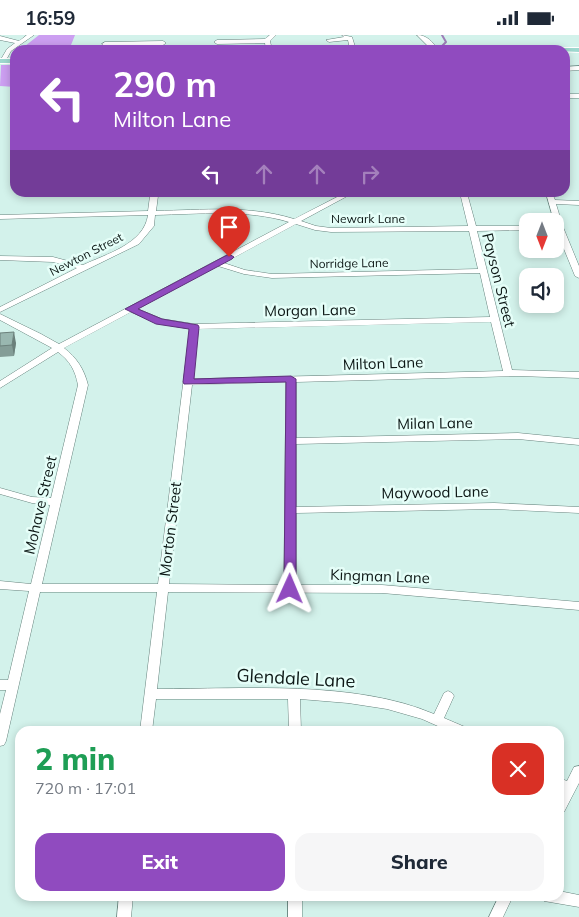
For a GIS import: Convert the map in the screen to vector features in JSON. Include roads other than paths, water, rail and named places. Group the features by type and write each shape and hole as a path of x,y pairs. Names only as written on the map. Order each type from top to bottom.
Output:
{"street":[{"path":"0,38 19,44 31,35"},
{"path":"218,42 267,41 273,35"},
{"path":"420,35 432,45"},
{"path":"330,40 348,36"},
{"path":"267,41 268,45"},
{"path":"134,45 163,43"},
{"name":"Newton Street","path":"0,310 136,241 150,226 154,197"},
{"path":"0,385 59,347 342,197"},
{"name":"Payson Street","path":"465,197 508,373"},
{"path":"551,197 555,213"},
{"path":"553,202 579,203"},
{"name":"Newark Lane","path":"0,217 255,212 315,228 348,231 519,228"},
{"path":"564,240 576,262 579,276"},
{"path":"0,258 53,259 82,269"},
{"name":"Norridge Lane","path":"217,263 244,272 272,276 483,271"},
{"name":"Morgan Lane","path":"130,309 160,321 194,327 495,319"},
{"name":"Mohave Street","path":"0,317 59,347 75,363 81,374 83,385 0,741"},
{"name":"Morton Street","path":"147,726 194,327"},
{"name":"Milton Lane","path":"188,382 508,373 579,375"},
{"path":"290,589 291,379"},
{"name":"Milan Lane","path":"291,441 518,436 579,441"},
{"path":"0,491 32,499 56,502"},
{"name":"Maywood Lane","path":"291,510 503,506 579,511"},
{"name":"Kingman Lane","path":"0,585 36,588 411,590 579,606"},
{"path":"0,685 13,685"},
{"name":"Glendale Lane","path":"150,693 328,695 363,700 438,719 451,726"},
{"path":"294,694 294,726"},
{"path":"438,719 448,696"},
{"path":"565,786 579,771"},
{"path":"564,898 579,901"},
{"path":"124,917 126,901"},
{"path":"295,901 295,917"},
{"path":"496,917 504,901"}],"waterway":[{"path":"442,35 446,42 443,45"}]}
